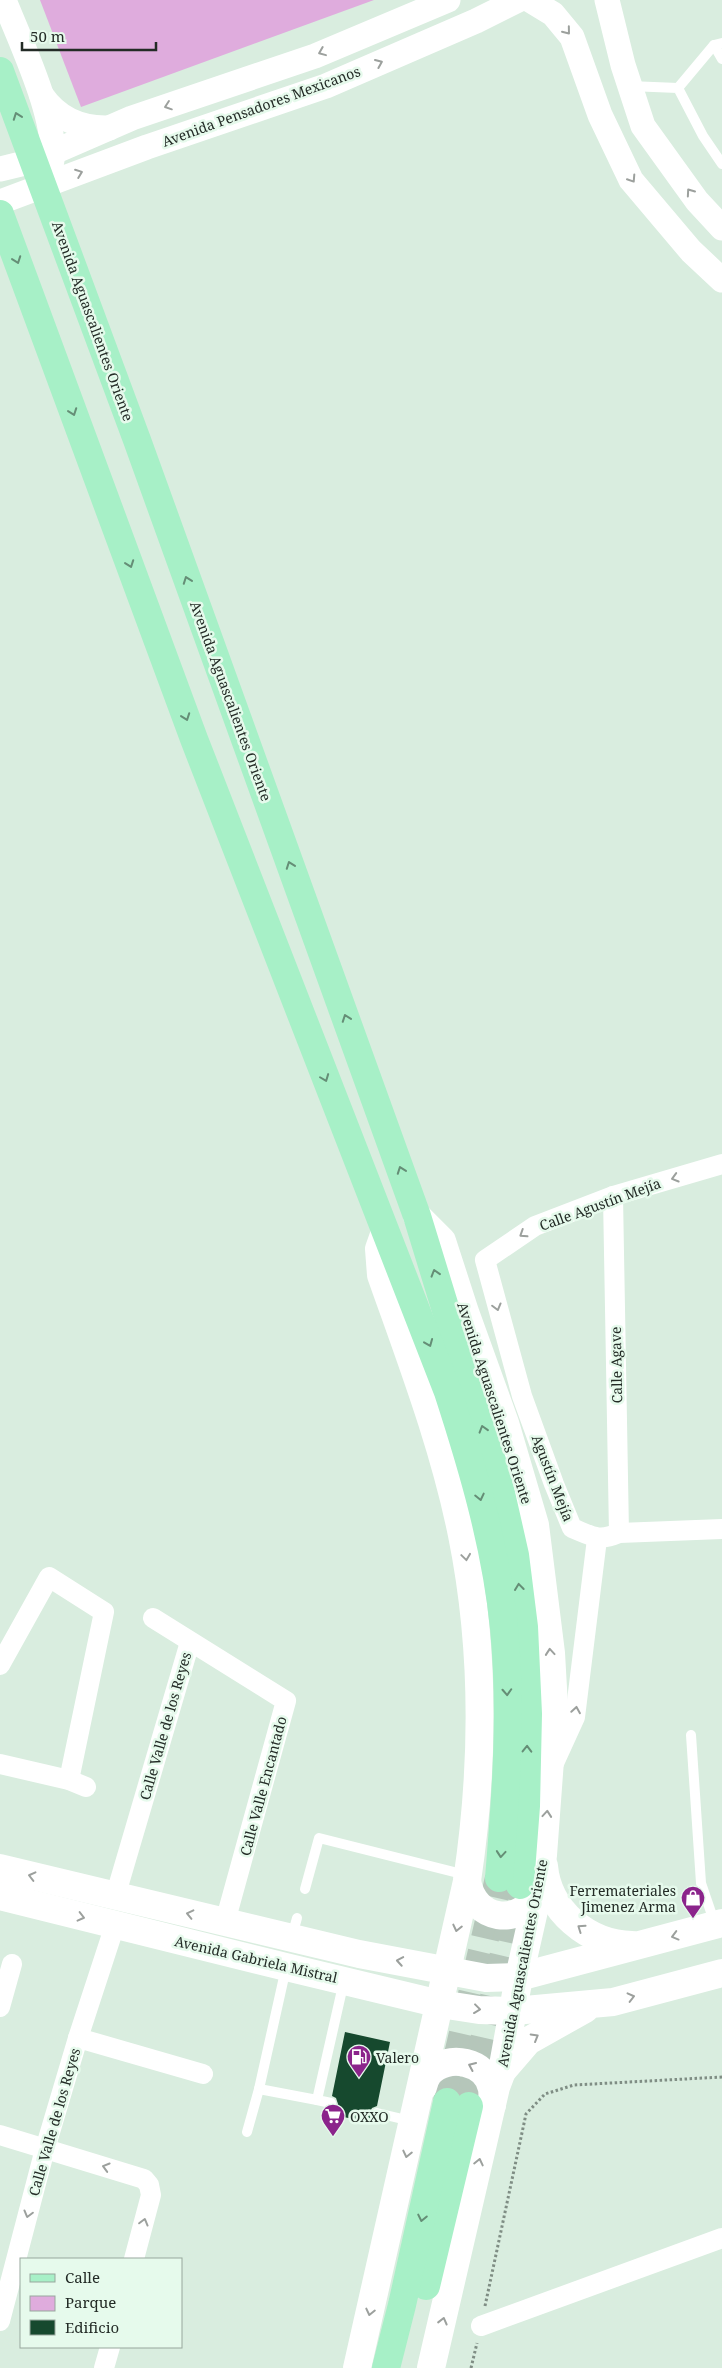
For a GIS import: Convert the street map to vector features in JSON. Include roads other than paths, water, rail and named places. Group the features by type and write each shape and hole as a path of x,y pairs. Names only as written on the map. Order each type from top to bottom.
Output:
{"main road":[{"name":"Avenida Aguascalientes Oriente","path":"0,71 43,156 43,187 418,1216 498,1480 515,1555 524,1627 528,1714 526,1806 519,1885 519,1977 514,2011 502,2072 469,2104 386,2368"},
{"name":"Avenida Aguascalientes Oriente","path":"0,214 194,738 448,1392 475,1473 493,1554 504,1628 508,1703 506,1803 519,1885"},
{"name":"Avenida Aguascalientes Oriente","path":"418,1216 442,1240 465,1312 505,1423 535,1525 551,1653 554,1706 544,1855 519,1885"},
{"path":"357,2368 468,1878 477,1811 481,1736 474,1614 462,1536 451,1485 436,1433 381,1275 379,1249 385,1232"},
{"path":"544,1855 548,1884 553,1897 571,1920 581,1929 604,1941 644,1945"},
{"name":"Avenida Gabriela Mistral","path":"0,1868 225,1922 294,1928 359,1954 448,1969 486,1978 519,1977 719,1924"},
{"path":"468,1878 469,1890 478,1905 494,1914 502,1916 520,1912 534,1901 519,1885"},
{"name":"Avenida Gabriela Mistral","path":"0,1896 440,2004 479,2010 514,2011 613,2002 722,1973"},
{"path":"502,2072 528,2041 594,2004"},
{"path":"421,2090 429,2074 444,2063 463,2062 471,2064 485,2075 493,2090 469,2104"},
{"name":"Avenida Aguascalientes Oriente","path":"406,2368 469,2104"},
{"name":"Avenida Aguascalientes Oriente","path":"431,2368 469,2104"}],"street":[{"name":"Avenida Aguascalientes Oriente","path":"4,0 51,128 43,156"},
{"path":"0,169 43,156 132,118 315,56 448,0"},
{"name":"Avenida Pensadores Mexicanos","path":"0,202 147,147 326,86 476,21 518,0"},
{"path":"530,0 553,14 572,37 600,115 631,180 691,251 722,280"},
{"path":"607,0 630,86 643,126 696,201 722,228"},
{"path":"38,89 50,107 67,120 87,127 109,128"},
{"name":"Calle Agustín Mejía","path":"485,1260 535,1226 613,1196 722,1164"},
{"name":"Calle Agave","path":"613,1196 619,1533"},
{"name":"Agustín Mejía","path":"485,1260 522,1396 554,1484 572,1528 597,1539"},
{"path":"551,1771 575,1716 597,1539 607,1538 619,1533 722,1529"},
{"path":"0,1665 48,1577 104,1612 78,1784 0,1764"},
{"path":"153,1618 190,1642"},
{"name":"Calle Valle de los Reyes","path":"115,1897 190,1642"},
{"name":"Calle Valle Encantado","path":"190,1642 286,1701 225,1922"},
{"name":"Calle Valle de los Reyes","path":"0,2321 45,2150 78,2038 115,1925"},
{"path":"0,2005 12,1964"},
{"path":"78,2038 203,2074"},
{"path":"0,2135 144,2179 149,2185 151,2195 134,2258"},
{"path":"481,2326 722,2238"},
{"path":"104,2368 110,2348"}],"lane":[{"path":"678,88 718,44"},
{"path":"718,44 722,59"},
{"path":"630,86 678,88"},
{"path":"678,88 703,136 722,164"},
{"path":"691,1735 701,1883 719,1924"},
{"path":"305,1889 320,1838 468,1878"},
{"path":"247,2132 259,2089 286,1967"},
{"path":"317,2100 344,1980"},
{"path":"259,2089 331,2103"},
{"path":"377,2113 414,2122"}],"tunnel":[{"path":"447,2102 499,1878"},
{"path":"469,2106 518,1893"}],"place":[{"name":"Ferremateriales Jimenez Arma","path":"693,1919"},
{"name":"Valero","path":"359,2078"},
{"name":"OXXO","path":"333,2137"}]}
